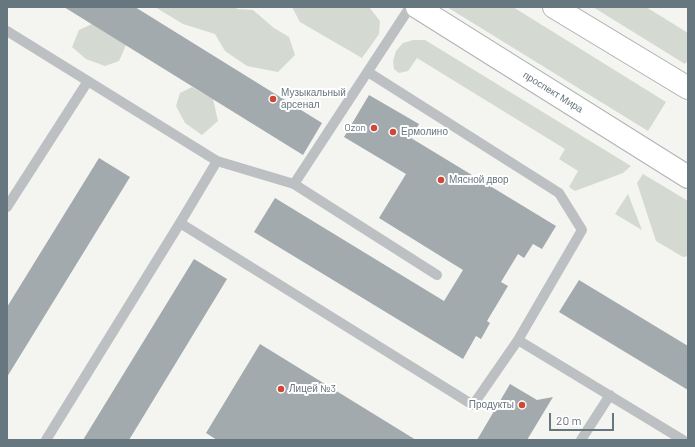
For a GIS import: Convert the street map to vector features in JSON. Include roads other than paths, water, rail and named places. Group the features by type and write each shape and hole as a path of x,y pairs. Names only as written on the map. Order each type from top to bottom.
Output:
{"main road":[{"name":"проспект Мира","path":"417,7 688,177"},
{"path":"554,7 688,88"}],"lane":[{"path":"294,184 410,7"},
{"path":"7,31 217,161 294,184 437,275"},
{"path":"180,223 473,405 518,340 582,230 559,193 368,72"},
{"path":"7,207 88,81"},
{"path":"46,440 217,161"},
{"path":"518,340 683,440"},
{"path":"581,440 610,395"}],"place":[{"name":"Музыкальный арсенал","path":"273,99"},
{"name":"Ozon","path":"374,128"},
{"name":"Ермолино","path":"393,132"},
{"name":"Мясной двор","path":"441,180"},
{"name":"Лицей №3","path":"281,389"},
{"name":"Продукты","path":"522,405"}]}
